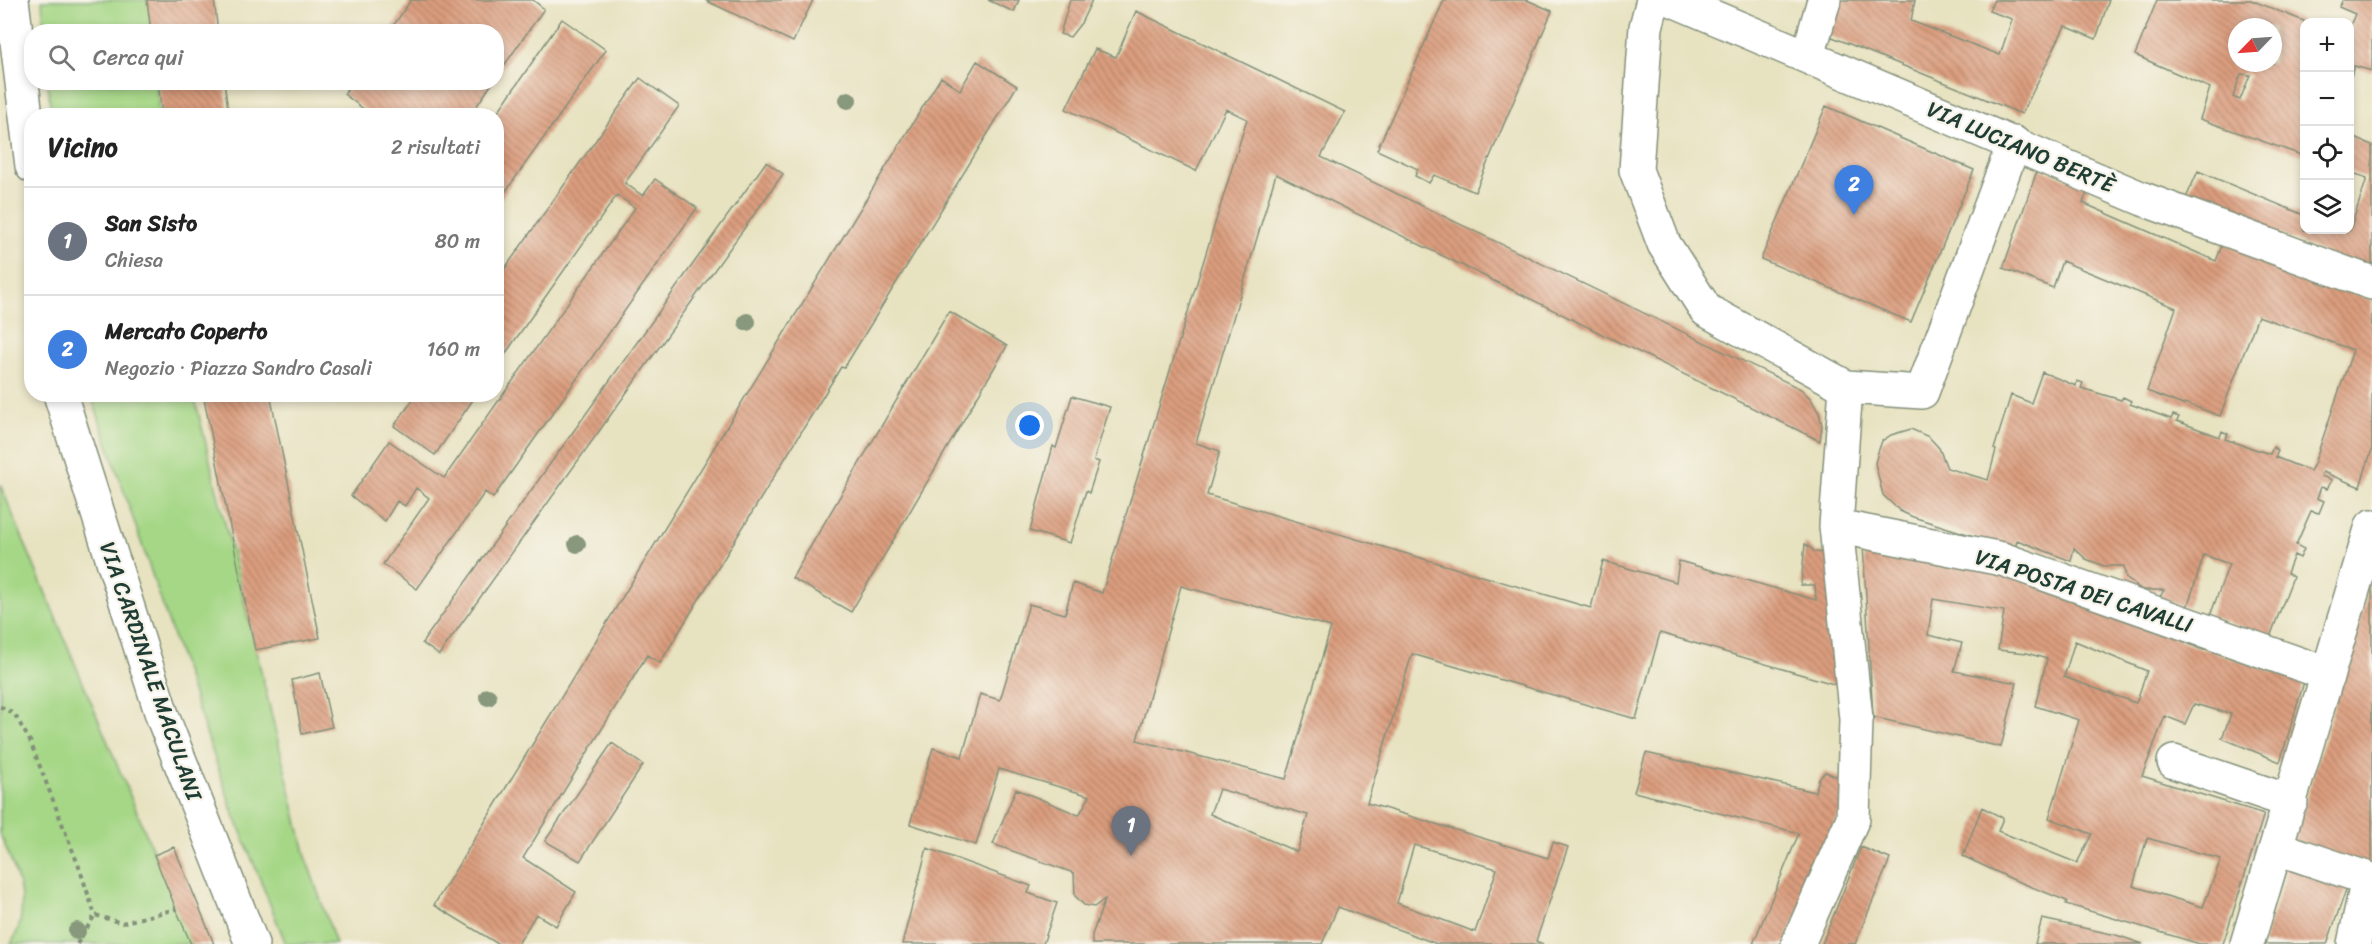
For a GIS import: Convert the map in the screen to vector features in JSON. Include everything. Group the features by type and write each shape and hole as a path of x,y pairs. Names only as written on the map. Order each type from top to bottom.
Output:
{"street":[{"path":"12,0 25,108"},
{"path":"1653,0 1646,27 1636,170 1664,244 1706,310 1846,387 1922,392 2014,143"},
{"name":"VIA LUCIANO BERTÈ","path":"1673,0 2144,199 2372,283"},
{"path":"1808,56 1824,0"},
{"path":"1798,944 1853,818 1856,719 1836,526 1846,387"},
{"name":"VIA CARDINALE MACULANI","path":"63,402 163,718 252,944"},
{"name":"VIA POSTA DEI CAVALLI","path":"1836,526 2002,559 2328,674"},
{"path":"2247,944 2372,526"},
{"path":"2174,762 2291,802"},
{"path":"2277,848 2370,879 2354,944"}],"path":[{"path":"0,707 15,715 30,741 79,867 95,915"},
{"path":"95,915 122,923 177,909"},
{"path":"77,944 95,915"}],"green space":[{"path":"42,0 148,0 150,24 44,24"},
{"path":"49,90 157,90 158,108 50,108"},
{"path":"93,402 196,402 307,861 336,944 286,944 233,812"},
{"path":"0,484 192,944 11,944 18,930 22,902 16,874 0,834"}],"building":[{"path":"147,0 214,0 217,24 150,24"},
{"path":"411,0 533,0 544,9 504,66 504,24 394,24"},
{"path":"705,0 813,0 793,42"},
{"path":"988,0 1019,0 1014,12"},
{"path":"1070,0 1092,0 1081,23 1070,37 1060,34"},
{"path":"1444,0 1527,0 1552,11 1475,192 1434,175 1429,183 1415,176 1418,169 1377,150"},
{"path":"1830,0 1915,0 1911,21 2000,55 2012,19 1989,11 1994,0 2109,0 2096,39 2065,26 2022,114 1820,32"},
{"path":"2157,0 2251,0 2300,19 2300,155 2200,119 2210,88 2135,55","holes":["2241,74 2250,75 2240,100 2233,97"]},
{"path":"2342,0 2372,0 2372,71 2354,66 2355,14 2339,7"},
{"path":"1136,11 1345,112 1321,157 1801,389 1811,399 1819,413 1822,425 1820,441 1276,174 1196,443 1220,451 1207,495 1591,608 1603,561 1676,582 1679,561 1816,600 1815,585 1801,585 1805,544 1815,552 1830,553 1837,685 1660,633 1636,719 1412,654 1367,803 1548,858 1553,842 1568,847 1536,941 1543,944 1437,944 1338,907 1322,944 1092,944 1092,935 1105,899 1094,907 1084,905 1075,896 1074,873 993,844 1016,789 1079,815 1090,796 999,769 976,845 910,824 933,748 962,757 980,694 1000,700 1029,604 1065,614 1073,583 1102,593 1247,119 1226,109 1196,171 1066,109 1095,49 1116,57","holes":["1181,586 1331,627 1286,779 1137,740","1219,789 1308,815 1297,852 1210,814","1414,845 1497,869 1475,932 1397,903"]},
{"path":"562,19 606,50 504,194 504,108 501,108"},
{"path":"977,61 1017,86 844,368 841,367 660,663 647,655 523,858 576,892 556,926 536,914 518,944 498,944 434,905 941,77 960,90"},
{"path":"640,78 679,106 625,183 643,196 655,179 697,208 493,498 485,492 417,589 383,564 429,498 416,488 405,506 397,501 385,521 351,496 389,441 444,478 498,402 504,402 504,393 635,208 617,195 504,356 504,270"},
{"path":"159,90 225,90 228,108 161,108"},
{"path":"347,90 488,90 475,108 362,108 344,94"},
{"path":"1826,106 1974,170 1911,322 1761,259"},
{"path":"2354,138 2372,145 2372,271 2186,198 2198,171 2300,213 2300,234 2354,234 2354,218 2367,178 2354,173"},
{"path":"766,162 783,174 439,655 422,643"},
{"path":"2038,168 2089,187 2083,203 2216,261 2223,243 2372,300 2372,449 2360,487 2323,472 2321,476 2332,480 2327,489 2321,487 2317,498 2324,501 2319,513 2311,511 2296,545 2304,549 2300,558 2294,555 2287,573 2293,577 2270,637 2210,616 2229,564 2204,555 2187,608 2160,597 2164,590 2142,590 2126,578 2124,566 2104,566 2086,559 2074,548 2071,561 2017,540 2015,549 1913,517 1900,511 1883,495 1875,463 1882,441 1891,435 1911,429 1929,437 1939,448 1947,468 1988,480 1996,450 1994,449 2011,395 2031,403 2042,372 2076,386 2077,381 2083,383 2081,388 2121,400 2123,397 2131,401 2130,404 2171,419 2173,415 2179,417 2177,421 2220,437 2222,431 2228,434 2225,439 2270,454 2273,447 2278,450 2275,457 2310,471 2314,464 2353,350 2258,316 2220,416 2147,391 2176,308 2062,261 2053,288 2003,268"},
{"path":"949,311 1007,346 851,612 792,578"},
{"path":"1072,396 1110,407 1094,460 1099,462 1089,493 1086,491 1070,543 1030,531 1053,446 1056,448"},
{"path":"205,402 272,402 320,638 255,650"},
{"path":"411,402 471,402 435,455 394,426"},
{"path":"1863,545 2006,573 2086,596 2200,649 2206,649 2304,682 2280,762 2222,738 2231,714 2194,704 2185,724 2165,716 2142,776 2264,814 2223,944 2200,944 2066,904 2067,901 1963,856 1982,807 2003,818 1998,831 2077,863 2092,834 2049,818 2079,720 2035,706 2047,659 2027,653 1998,650 2004,611 1933,599 1928,635 1962,643 1954,671 2017,683 2001,747 1873,717","holes":["2075,641 2147,671 2136,703 2064,677","2147,838 2221,859 2203,907 2133,886"]},
{"path":"2372,579 2372,870 2294,840"},
{"path":"320,673 332,727 302,734 292,680"},
{"path":"612,743 643,765 580,861 545,841"},
{"path":"1646,753 1815,792 1819,779 1825,772 1843,779 1844,802 1785,944 1753,944 1799,833 1634,792"},
{"path":"174,847 214,944 191,944 176,909 154,855"},
{"path":"1861,847 1890,859 1855,944 1822,944"},
{"path":"927,848 1031,886 1028,893 1057,903 1043,944 902,944"},
{"path":"2289,864 2348,884 2327,944 2263,944"},
{"path":"2042,919 2116,935 2143,944 2035,944"}],"place":[{"name":"Mercato Coperto","path":"1854,215"},
{"name":"San Sisto","path":"1131,856"}]}
